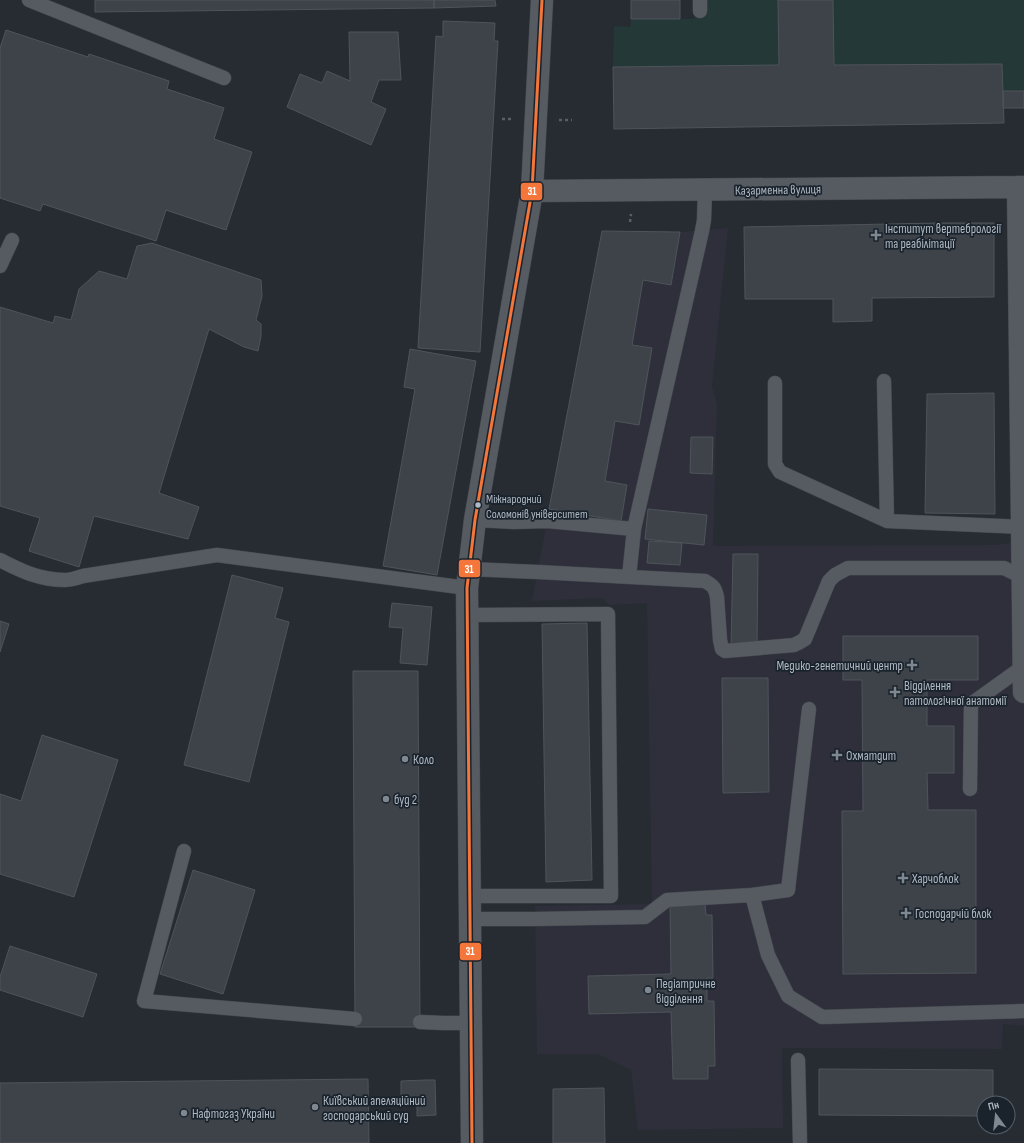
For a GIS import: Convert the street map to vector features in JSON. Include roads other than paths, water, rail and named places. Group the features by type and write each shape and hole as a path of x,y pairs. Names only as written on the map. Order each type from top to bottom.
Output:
{"street":[{"path":"472,1143 466,614 468,578 475,520 532,191 542,0"},
{"path":"1021,187 1024,692"},
{"name":"Казарменна вулиця","path":"532,191 1021,187"}],"lane":[{"path":"29,0 224,78"},
{"path":"629,576 634,529 702,231 706,190"},
{"path":"0,266 12,240"},
{"path":"884,381 887,520"},
{"path":"775,383 775,464 780,472 887,520 1022,527"},
{"path":"475,520 514,522 547,521 634,529"},
{"path":"0,560 25,573 47,579 66,580 217,555 468,578 629,576 705,581 713,586 716,591 721,646 725,651 794,645 805,639 829,581 835,574 848,568 1004,568 1023,577"},
{"path":"466,614 608,614 611,896 470,896"},
{"path":"970,789 971,704 1024,666"},
{"path":"470,919 645,917 667,900 752,895 788,890 809,709"},
{"path":"184,851 144,1002 354,1019"},
{"path":"752,895 768,955 788,996 822,1017 1024,1011"},
{"path":"420,1022 471,1023"},
{"path":"798,1060 800,1143"}],"place":[{"name":"Інститут вертебрології та реабілітації","path":"876,235"},
{"name":"Міжнародний Соломонів університет","path":"478,505"},
{"name":"Медико-генетичний центр","path":"912,665"},
{"name":"Відділення патологічної анатомії","path":"895,692"},
{"name":"Охматдит","path":"837,755"},
{"name":"Коло","path":"405,759"},
{"name":"буд 2","path":"386,799"},
{"name":"Харчоблок","path":"903,878"},
{"name":"Господарчій блок","path":"906,913"},
{"name":"Педіатричне відділення","path":"648,990"},
{"name":"Київський апеляційний господарський суд","path":"315,1107"},
{"name":"Нафтогаз України","path":"184,1113"}]}
